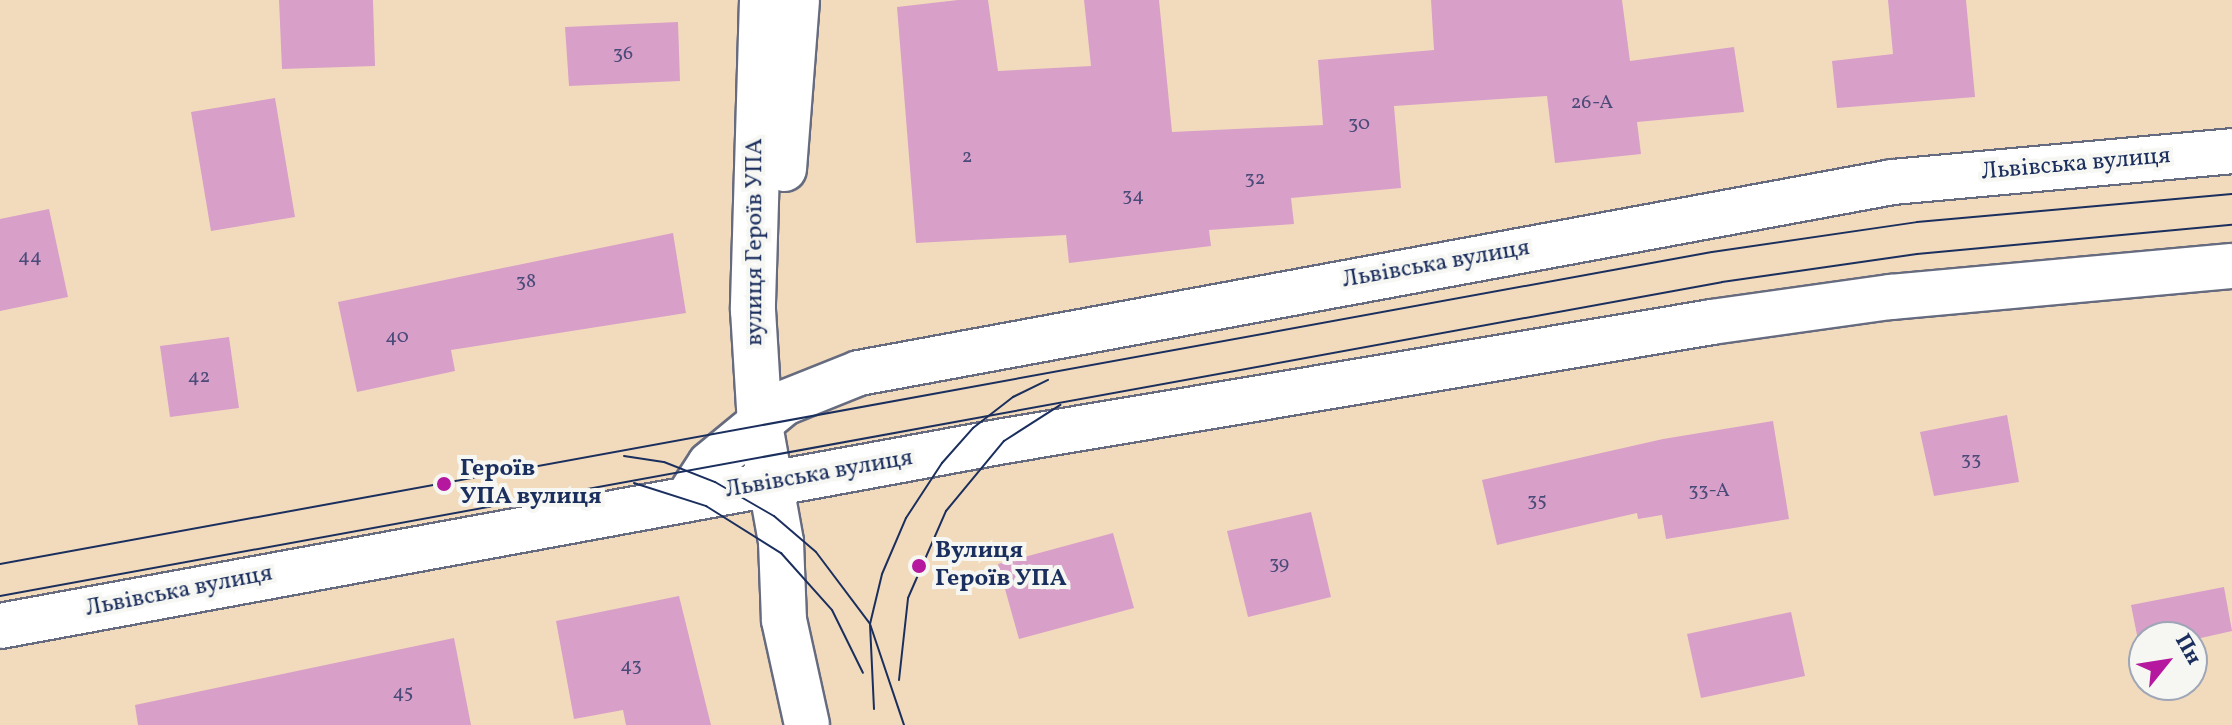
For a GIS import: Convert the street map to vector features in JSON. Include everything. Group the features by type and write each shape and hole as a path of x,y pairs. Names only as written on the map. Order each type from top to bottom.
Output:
{"street":[{"name":"вулиця Героїв УПА","path":"762,0 753,295 772,414 784,620 807,725"},
{"name":"вулиця Героїв УПА","path":"772,414 780,224 797,0"},
{"name":"Львівська вулиця","path":"688,498 710,464 772,414 820,385 925,360 1893,182 2232,151"},
{"name":"Львівська вулиця","path":"0,626 777,482 1712,322 1891,297 2232,266"}],"building":[{"path":"279,0 373,0 375,66 282,69"},
{"path":"988,0 998,71 1091,66 1084,0 1159,0 1172,132 1323,125 1318,60 1434,50 1431,0 1622,0 1630,61 1734,47 1744,112 1637,122 1641,154 1555,163 1547,96 1394,106 1401,188 1291,198 1294,224 1209,230 1211,246 1069,263 1066,235 916,243 897,7"},
{"path":"1888,0 1966,0 1975,97 1837,108 1832,61 1893,54"},
{"path":"678,22 680,81 569,86 565,27"},
{"path":"275,98 295,217 211,231 191,112"},
{"path":"49,209 68,297 0,311 0,219"},
{"path":"673,233 686,313 451,350 455,371 357,392 338,302"},
{"path":"229,337 239,408 170,417 160,346"},
{"path":"2007,415 2019,482 1934,496 1920,432"},
{"path":"1773,421 1789,519 1666,539 1662,515 1638,519 1637,513 1497,545 1482,480 1663,439"},
{"path":"1311,512 1331,597 1248,617 1227,531"},
{"path":"1113,533 1134,608 1019,639 998,564"},
{"path":"2224,587 2232,631 2208,636 2208,621 2134,621 2131,605"},
{"path":"679,596 711,725 626,725 623,710 574,719 556,621"},
{"path":"1791,612 1805,676 1701,698 1687,634"},
{"path":"454,638 471,725 138,725 135,705"}],"tram line":[{"path":"0,564 1712,252 1917,222 2232,194"},
{"path":"0,596 1722,282 1917,254 2232,225"},
{"path":"874,709 870,624 882,574 906,518 942,463 973,428 1013,397 1048,380"},
{"path":"899,680 908,598 946,511 1004,441 1060,405"},
{"path":"624,456 664,462 715,482 774,516 816,552 870,624 904,725"},
{"path":"634,483 706,506 781,553 832,610 863,673"}],"place":[{"name":"Героїв УПА вулиця","path":"444,484"},
{"name":"Вулиця Героїв УПА","path":"919,566"}]}
